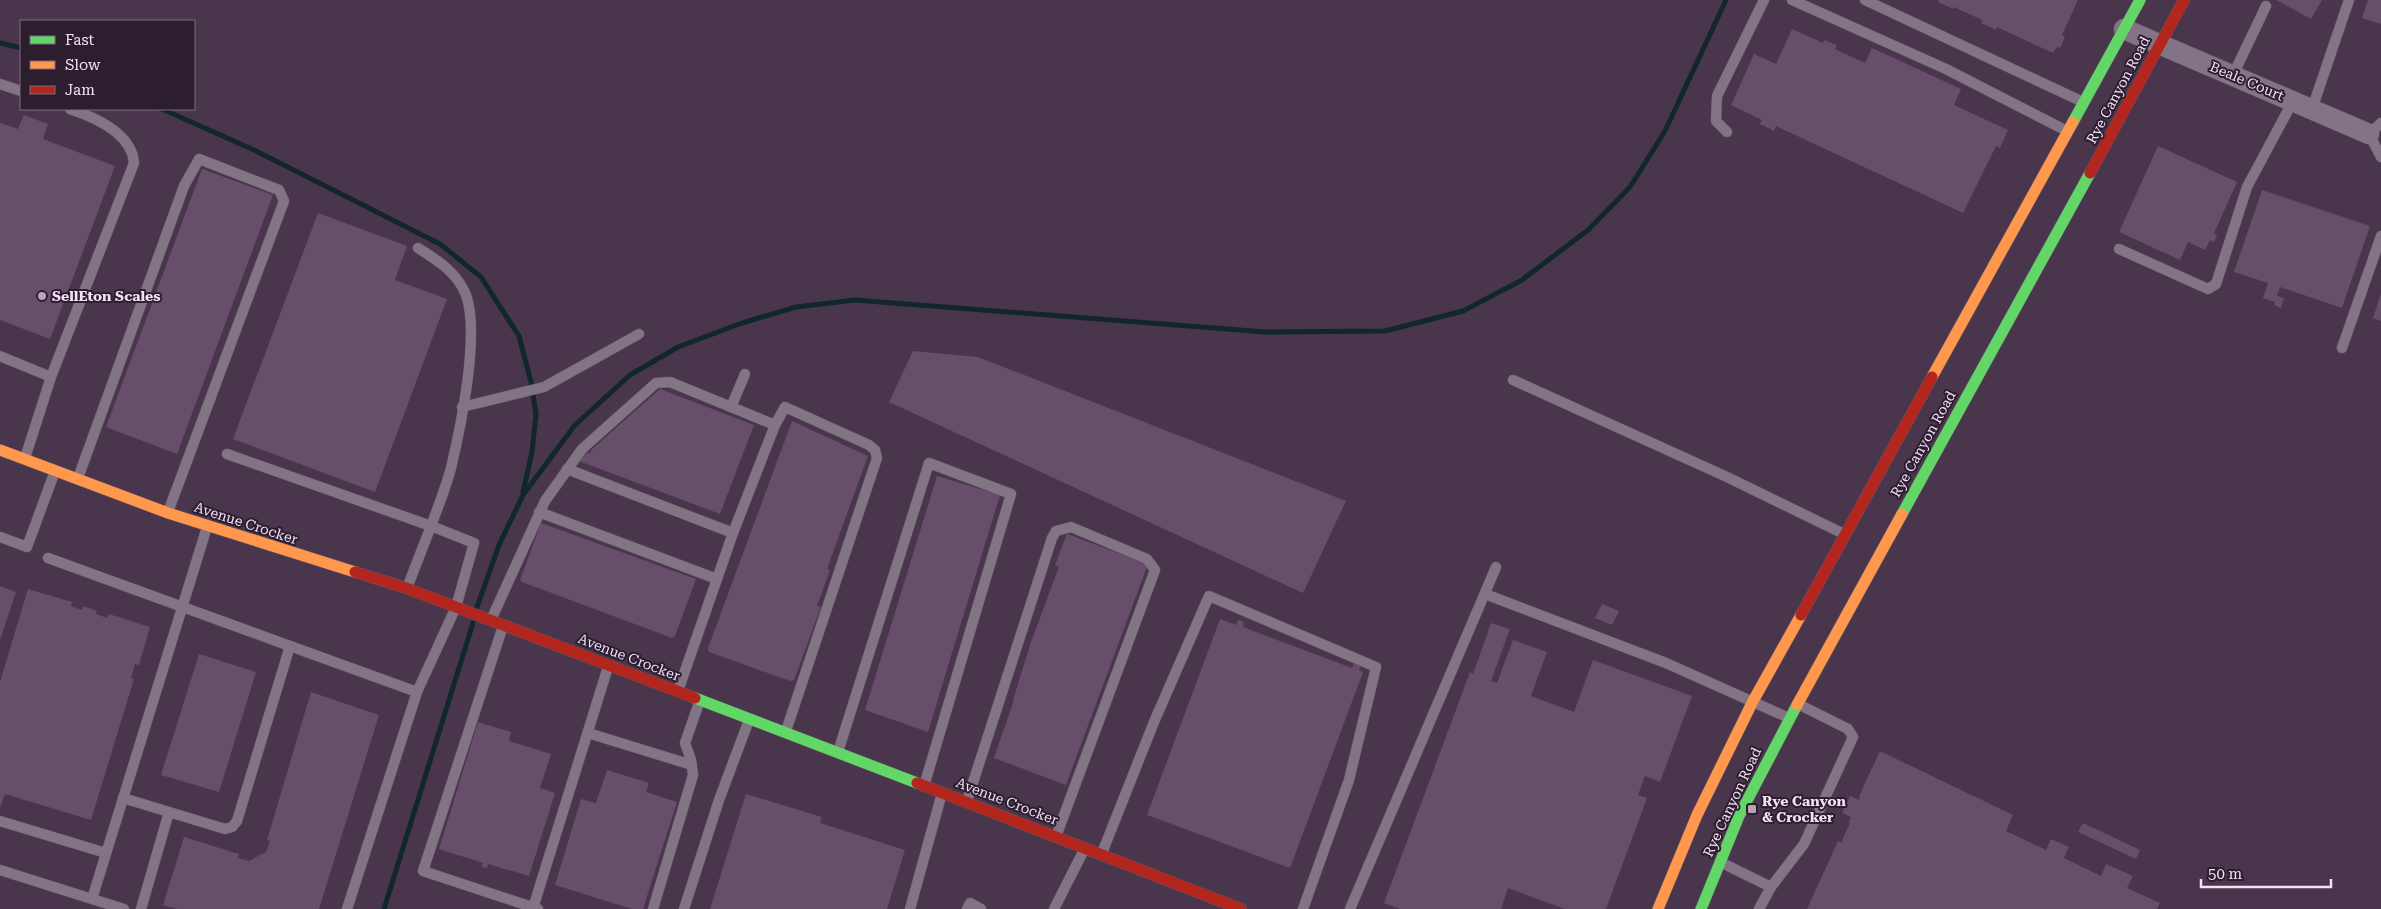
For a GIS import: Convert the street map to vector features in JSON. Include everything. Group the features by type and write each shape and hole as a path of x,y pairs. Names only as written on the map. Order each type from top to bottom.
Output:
{"main road":[{"name":"Rye Canyon Road","path":"1658,909 1697,814 1753,701 2140,0"},
{"name":"Rye Canyon Road","path":"1701,909 1738,816 1789,718 2184,0"},
{"name":"Avenue Crocker","path":"0,450 168,513 406,588 943,792 1241,909"}],"street":[{"name":"Beale Court","path":"2124,29 2312,109 2375,128"}],"lane":[{"path":"1727,132 1716,121 1717,96 1764,0"},
{"path":"1792,0 1946,69 2068,132"},
{"path":"1865,0 2084,102"},
{"path":"2312,109 2349,0"},
{"path":"2233,75 2266,6"},
{"path":"0,84 20,91"},
{"path":"2119,249 2208,289 2212,288 2216,284 2247,187 2293,101"},
{"path":"25,458 52,377 134,163 134,156 117,132 88,115 73,110"},
{"path":"2375,128 2381,157"},
{"path":"78,478 184,186 199,159 279,190 284,201 168,513"},
{"path":"2342,348 2381,236"},
{"path":"406,588 431,526 451,468 471,360 470,315 466,295 457,279 444,265 418,248"},
{"path":"462,407 525,392 555,381 638,334"},
{"path":"0,356 52,377"},
{"path":"731,408 745,374"},
{"path":"1514,380 1727,477 1845,534"},
{"path":"491,621 539,512 582,448 656,383 670,382 775,425"},
{"path":"677,692 733,533 775,425 785,407 869,445 875,450 877,458 786,733"},
{"path":"227,454 474,543 456,607 417,692 347,909"},
{"path":"838,752 929,463 1011,494 924,786"},
{"path":"568,469 733,533"},
{"path":"0,537 26,547 56,470"},
{"path":"539,512 717,578"},
{"path":"92,899 207,526"},
{"path":"967,802 1052,538 1056,531 1071,527 1147,559 1155,570 1056,836"},
{"path":"48,558 417,692"},
{"path":"1350,909 1496,567"},
{"path":"1484,594 1666,663 1789,718"},
{"path":"1102,854 1154,722 1208,596 1376,667 1349,780 1303,909"},
{"path":"503,625 423,871 535,908 609,666"},
{"path":"123,798 225,829 232,827 237,821 290,646"},
{"path":"653,909 694,775 685,743 700,700"},
{"path":"1759,909 1771,887 1804,844 1853,737 1848,729 1797,704"},
{"path":"684,909 719,800 750,719"},
{"path":"588,732 692,766"},
{"path":"910,909 943,792"},
{"path":"141,909 169,812"},
{"path":"0,821 106,853"},
{"path":"1054,909 1086,848"},
{"path":"1719,862 1771,887"},
{"path":"0,870 124,909"},
{"path":"968,909 970,903 981,909"}],"building":[{"path":"1939,0 2078,0 2062,35 2065,37 2060,48 2057,47 2053,53 1997,27 1996,30 1981,23 1982,20 1954,7 1953,9 1938,2"},
{"path":"2276,0 2322,0 2311,19"},
{"path":"2368,0 2381,0 2381,24 2362,18"},
{"path":"1792,29 1823,43 1824,40 1837,45 1835,49 1865,63 1872,48 1961,89 1954,105 2008,130 2000,148 1996,146 1963,213 1776,126 1774,131 1760,124 1762,120 1731,105 1754,54 1776,64"},
{"path":"24,115 48,124 43,139 115,166 50,339 0,320 0,123 18,129"},
{"path":"2158,146 2237,182 2214,233 2217,235 2214,242 2210,240 2205,250 2188,242 2180,260 2119,232"},
{"path":"202,169 273,195 177,454 106,427"},
{"path":"2262,190 2370,226 2342,308 2280,287 2277,296 2284,298 2281,308 2274,305 2275,302 2263,298 2268,283 2234,272"},
{"path":"318,213 407,246 395,280 447,299 375,492 233,439"},
{"path":"2381,294 2381,321 2373,318"},
{"path":"913,351 978,357 1346,501 1303,593 889,402"},
{"path":"660,389 754,425 720,514 579,461 588,452 590,454 591,450"},
{"path":"792,421 868,456 827,569 830,570 817,606 821,607 794,680 790,681 709,652 708,648"},
{"path":"937,476 1000,495 928,732 865,710"},
{"path":"541,523 696,579 675,636 671,638 522,582 520,580"},
{"path":"1067,534 1148,564 1066,785 994,758 1031,642 1059,567 1055,565"},
{"path":"0,586 16,592 0,640"},
{"path":"28,589 72,602 71,606 82,610 83,606 97,611 96,614 107,618 109,614 150,627 139,665 135,664 131,678 134,679 91,820 5,794 0,808 0,682"},
{"path":"1602,604 1619,611 1612,625 1595,618"},
{"path":"1220,619 1236,625 1238,620 1244,622 1243,627 1352,668 1355,662 1361,664 1359,670 1363,672 1290,868 1147,815"},
{"path":"1491,623 1510,629 1491,681 1497,683 1513,640 1547,652 1531,696 1574,712 1593,660 1692,696 1660,782 1645,776 1638,795 1647,798 1606,909 1565,909 1508,888 1501,909 1400,909 1384,903 1470,672 1473,674"},
{"path":"199,654 256,672 219,792 161,775"},
{"path":"311,692 379,715 319,909 177,909 163,905 184,837 239,854 238,858 249,861 266,852 270,841 267,840"},
{"path":"478,722 511,732 509,741 551,754 540,788 555,793 529,876 488,864 487,868 482,867 483,863 439,849"},
{"path":"1880,751 2013,815 2006,831 2046,850 2051,839 2069,847 2064,858 2101,876 2106,864 2133,876 2127,888 2160,903 2157,909 1807,909 1838,841 1841,843 1850,823 1851,817 1842,813 1850,796 1859,800"},
{"path":"607,770 649,783 646,792 677,802 643,909 632,909 555,885 581,799 596,803"},
{"path":"746,794 822,817 820,823 905,850 887,909 710,909"},
{"path":"2083,823 2140,850 2136,859 2078,832"}],"waterway":[{"path":"477,607 499,545 523,495 575,425 630,375 678,347 742,323 796,307 855,300 1265,332 1385,331 1463,311 1522,280 1588,230 1630,187 1665,131 1726,0"},
{"path":"0,43 20,48"},
{"path":"164,110 254,150 440,244 481,277 519,336 531,382 536,414 532,452 523,492"},
{"path":"384,909 473,623"}],"traffic: fast":[{"path":"2073,122 2140,0"},
{"path":"1902,514 2090,173"},
{"path":"695,698 917,783"},
{"path":"1701,909 1739,816 1797,705"}],"traffic: slow":[{"path":"1932,377 2073,122"},
{"path":"0,450 168,513 355,572"},
{"path":"1797,705 1902,514"},
{"path":"1658,909 1697,815 1753,701 1801,615"}],"traffic: jam":[{"path":"2090,173 2184,0"},
{"path":"1801,615 1932,377"},
{"path":"355,572 406,588 695,698"},
{"path":"917,783 1241,909"}],"place":[{"name":"SellEton Scales","path":"42,296"},
{"name":"Rye Canyon & Crocker","path":"1752,809"}]}
